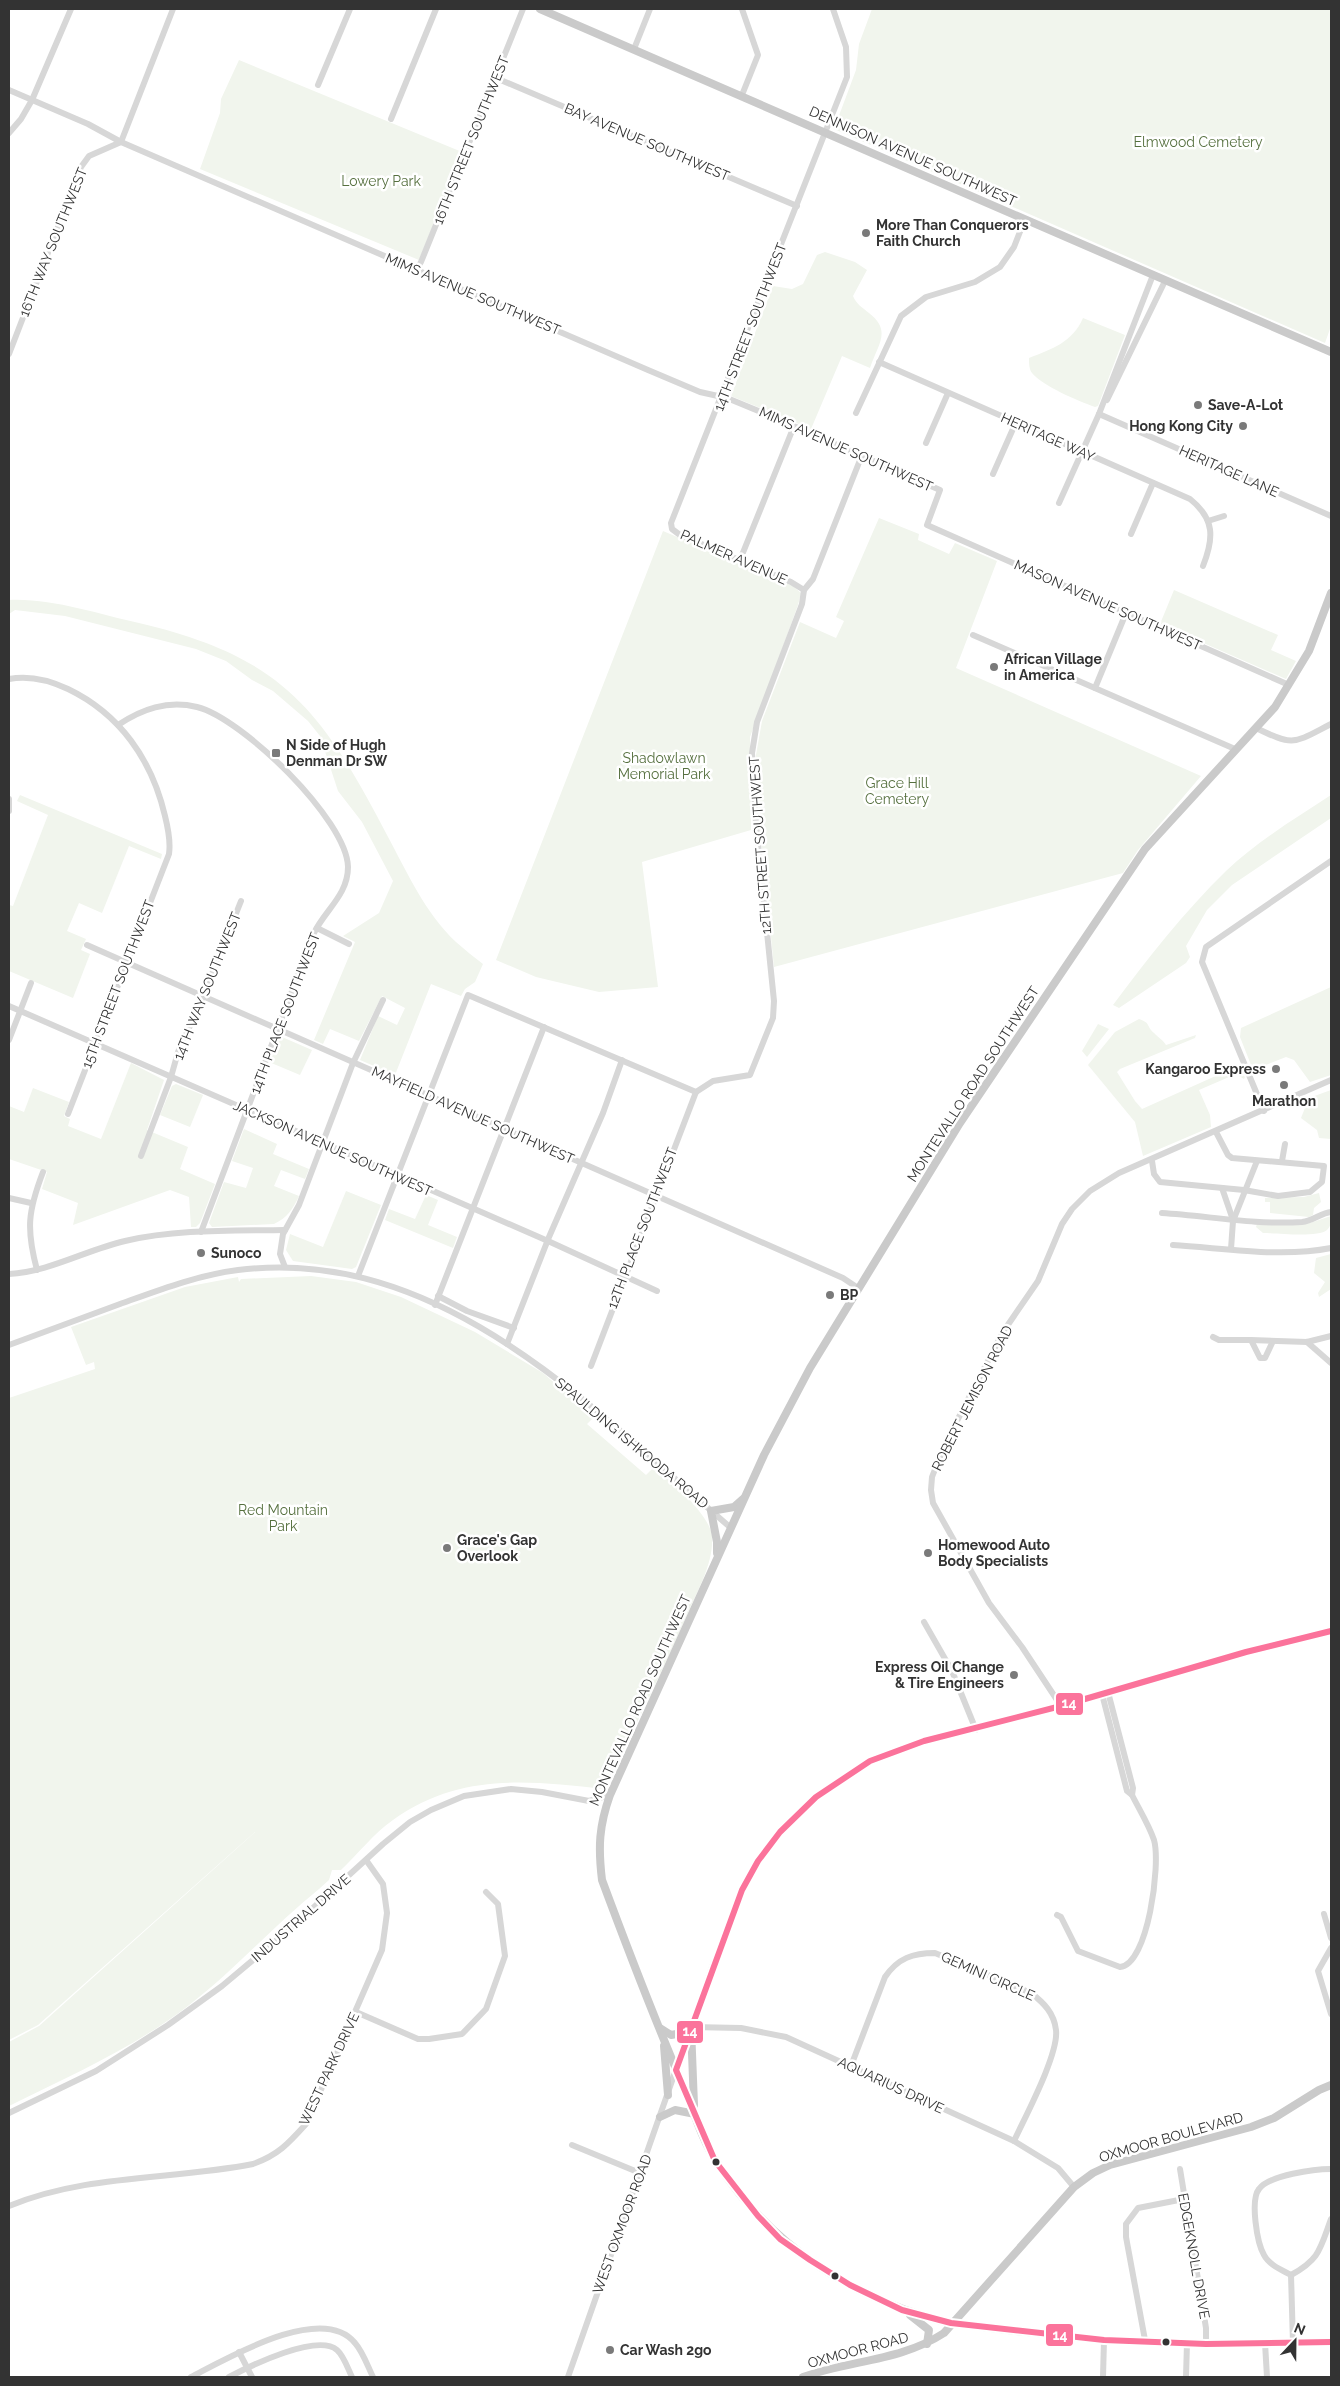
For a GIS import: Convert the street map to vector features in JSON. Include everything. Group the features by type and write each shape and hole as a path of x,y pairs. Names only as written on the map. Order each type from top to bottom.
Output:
{"main road":[{"name":"DENNISON AVENUE SOUTHWEST","path":"540,9 1331,352"},
{"name":"MONTEVALLO ROAD SOUTHWEST","path":"902,2310 850,2285 780,2238 758,2216 715,2160 676,2070 605,1888 599,1851 601,1820 610,1795 744,1498 764,1455 810,1368 960,1123 1145,849 1275,707 1309,651 1331,593"},
{"path":"716,1559 717,1542 711,1511 734,1506 744,1498"},
{"path":"660,2028 671,2035 682,2033 691,2027"},
{"path":"660,2117 675,2110 695,2114 691,2027"},
{"path":"664,2038 668,2095"},
{"name":"OXMOOR BOULEVARD","path":"954,2324 1074,2187 1110,2165 1266,2121 1331,2085"},
{"path":"902,2310 954,2324"},
{"path":"902,2310 925,2324 929,2330 927,2344"},
{"name":"OXMOOR ROAD","path":"803,2377 901,2354 927,2344 954,2324"}],"street":[{"path":"9,133 21,119 32,100 71,9"},
{"path":"121,142 173,9"},
{"path":"318,85 350,9"},
{"path":"391,118 436,9"},
{"name":"16TH STREET SOUTHWEST","path":"416,270 421,262 523,9"},
{"path":"634,49 650,9"},
{"path":"742,9 758,55 742,95"},
{"path":"826,132 847,77 848,66 846,47 833,9"},
{"name":"BAY AVENUE SOUTHWEST","path":"496,78 797,206"},
{"name":"MIMS AVENUE SOUTHWEST","path":"9,90 88,124 121,142 648,370 700,392 722,398 794,426 940,490 927,525"},
{"name":"14TH STREET SOUTHWEST","path":"672,521 826,132"},
{"name":"16TH WAY SOUTHWEST","path":"9,354 81,167 90,156 121,142"},
{"path":"856,413 901,316 926,297 975,282 1000,267 1014,247 1025,219"},
{"path":"1099,414 1153,275"},
{"path":"1060,503 1099,414 1165,281"},
{"name":"HERITAGE WAY","path":"879,362 1190,500 1200,507 1208,521"},
{"path":"926,444 948,393"},
{"name":"HERITAGE LANE","path":"1099,414 1331,516"},
{"path":"993,474 1016,422"},
{"path":"740,560 794,426"},
{"name":"12TH STREET SOUTHWEST","path":"696,1092 713,1081 750,1075 773,1018 774,1001 755,822 752,753 757,722 802,604 804,590 813,578 862,455"},
{"path":"1131,534 1153,483"},
{"path":"1202,566 1211,536 1208,521 1224,516"},
{"name":"PALMER AVENUE","path":"672,521 672,529 680,534 804,590"},
{"name":"MASON AVENUE SOUTHWEST","path":"927,525 1289,685"},
{"path":"1095,688 1126,613"},
{"path":"973,635 1235,749"},
{"path":"9,679 34,678 55,684 93,703 118,725"},
{"name":"14TH PLACE SOUTHWEST","path":"118,725 144,710 170,704 198,707 233,725 284,770 336,832 347,858 346,883 340,896 317,928 201,1232"},
{"path":"1256,728 1282,740 1292,741 1302,739 1331,724"},
{"name":"15TH STREET SOUTHWEST","path":"68,1114 169,854 168,831 155,782 140,753 118,725"},
{"path":"9,799 9,811"},
{"path":"1264,1111 1202,962 1203,955 1206,947 1331,861"},
{"name":"14TH WAY SOUTHWEST","path":"141,1156 172,1077 178,1052 203,996 241,901"},
{"path":"317,928 349,944"},
{"name":"MAYFIELD AVENUE SOUTHWEST","path":"87,945 843,1278 858,1288"},
{"path":"9,1040 30,983"},
{"path":"9,1345 200,1277 236,1270 285,1268 324,1270 358,1276 468,995 696,1092"},
{"path":"285,1268 280,1254 285,1230 299,1205 353,1063 383,1000"},
{"name":"JACKSON AVENUE SOUTHWEST","path":"9,1006 548,1241 656,1291"},
{"path":"435,1305 544,1027"},
{"path":"507,1344 548,1241 603,1113 622,1060"},
{"name":"ROBERT JEMISON ROAD","path":"1061,1706 1022,1647 989,1604 933,1504 932,1477 945,1444 1003,1332 1038,1281 1062,1224 1072,1209 1102,1182 1331,1080"},
{"name":"12TH PLACE SOUTHWEST","path":"591,1366 623,1276 696,1092"},
{"path":"1152,1161 1154,1174 1160,1182 1244,1190 1278,1196 1310,1192 1322,1182 1324,1166 1232,1158 1228,1155 1216,1132"},
{"path":"1282,1161 1285,1144"},
{"path":"1231,1249 1233,1221 1257,1161"},
{"path":"37,1270 30,1230 31,1203 43,1172"},
{"path":"1222,1188 1233,1221"},
{"path":"9,1198 31,1203"},
{"path":"1162,1213 1217,1217 1233,1221 1304,1222 1331,1212"},
{"path":"9,1274 37,1270 125,1241 201,1232 285,1230"},
{"path":"1173,1245 1314,1252 1331,1248"},
{"name":"SPAULDING ISHKOODA ROAD","path":"358,1276 403,1290 507,1344 547,1372 644,1450 731,1528"},
{"path":"438,1296 467,1311 514,1328"},
{"path":"1213,1337 1220,1340 1307,1342 1331,1336"},
{"path":"1251,1340 1260,1358 1265,1358 1273,1341"},
{"path":"1307,1342 1331,1363"},
{"path":"924,1622 952,1671 976,1730"},
{"name":"WEST OXMOOR ROAD","path":"568,2377 691,2027 742,1890 758,1861 780,1832 816,1797 870,1761 924,1741 976,1730 1246,1652 1331,1631"},
{"path":"1057,1915 1061,1917 1078,1951 1120,1967 1132,1962 1146,1928 1154,1892 1156,1868 1154,1841 1132,1795 1127,1791 1127,1778 1105,1693"},
{"name":"INDUSTRIAL DRIVE","path":"9,2113 96,2071 168,2025 252,1961 410,1822 431,1810 464,1796 511,1789 542,1792 589,1801 610,1795"},
{"name":"WEST PARK DRIVE","path":"9,2206 45,2193 96,2184 238,2167 272,2157 290,2142 306,2124 382,1950 387,1913 383,1884 366,1860"},
{"path":"356,2012 418,2038 429,2039 462,2034 486,2009 505,1956 498,1904 486,1892"},
{"path":"1324,1914 1331,1938"},
{"path":"1331,1948 1318,1971 1331,2014"},
{"name":"GEMINI CIRCLE","path":"851,2066 853,2056 885,1977 892,1967 906,1957 918,1953 935,1953 1031,1993 1044,2003 1051,2012 1056,2030 1055,2048 1014,2141"},
{"name":"AQUARIUS DRIVE","path":"691,2027 741,2028 786,2038 1014,2141 1058,2168 1074,2187"},
{"path":"572,2145 640,2173"},
{"name":"EDGEKNOLL DRIVE","path":"1180,2168 1206,2328 1206,2344"},
{"path":"1291,2275 1270,2264 1264,2256 1254,2202 1258,2189 1274,2179 1318,2169 1331,2169"},
{"path":"1145,2340 1126,2237 1126,2224 1138,2208 1184,2199"},
{"path":"1291,2275 1308,2266 1317,2256 1331,2219"},
{"path":"1291,2275 1293,2343"},
{"path":"954,2324 1104,2340 1145,2340 1206,2344 1331,2342"},
{"path":"191,2377 261,2342 318,2327 344,2334 355,2343 373,2377"},
{"path":"1103,2377 1104,2340"},
{"path":"1186,2377 1187,2343"},
{"path":"1265,2343 1267,2377"},
{"path":"229,2377 247,2368 315,2344 325,2345 339,2351 352,2377"},
{"path":"239,2352 252,2377"}],"green space":[{"name":"Elmwood Cemetery","path":"872,9 1331,9 1331,326 1325,343 834,129 856,70 859,44"},
{"name":"Lowery Park","path":"239,60 462,152 419,260 200,169 220,113 221,99"},
{"path":"825,252 855,262 867,270 853,296 858,304 876,320 882,332 870,368 842,356 811,429 731,396 773,286 792,289 803,284 817,255"},
{"path":"1083,318 1125,335 1098,406 1095,407 1052,388 1037,378 1029,366 1029,358 1054,348 1068,339"},
{"name":"Grace Hill Cemetery","path":"879,518 919,534 918,540 949,554 955,543 997,561 956,668 1201,776 1138,850 1123,873 774,967 760,829 756,755 762,721 800,622 836,638 844,621 836,617"},
{"name":"Shadowlawn Memorial Park","path":"663,531 793,586 801,593 750,737 751,830 642,862 658,987 599,992 536,977 496,960"},
{"path":"1174,590 1278,635 1271,650 1296,661 1286,679 1160,624"},
{"path":"9,600 42,601 91,611 188,637 229,653 263,672 292,694 317,722 341,754 426,905 445,931 483,964 475,982 465,989 461,996 431,984 395,1075 360,1060 378,1016 397,1025 405,1008 382,996 359,1041 330,1029 323,1044 314,1040 355,942 343,936 379,913 393,881 362,822 338,791 320,736 308,721 273,691 252,680 226,661 196,649 65,616 15,610 9,614"},
{"path":"20,795 162,854 161,859 129,846 102,913 79,903 67,931 86,939 81,950 90,954 73,998 9,971 9,905 13,906 48,815 17,801"},
{"path":"1331,795 1331,818 1232,885 1207,910 1186,946 1190,957 1186,963 1119,1008 1113,1005 1167,936 1226,871 1263,840"},
{"path":"1331,987 1331,1075 1310,1082 1294,1060 1286,1057 1253,1070 1240,1037 1241,1028"},
{"path":"1139,1019 1147,1023 1166,1045 1196,1035 1195,1038 1120,1069 1117,1072 1142,1109 1229,1070 1235,1069 1245,1077 1244,1079 1236,1074 1199,1090 1210,1115 1211,1127 1143,1156 1135,1122 1088,1065 1115,1032"},
{"path":"1098,1024 1109,1029 1087,1057 1082,1051"},
{"path":"282,1037 312,1050 300,1075 269,1062 277,1040"},
{"path":"131,1063 164,1080 147,1130 188,1147 180,1169 215,1184 200,1223 196,1227 191,1227 189,1197 170,1190 73,1225 78,1203 42,1189 47,1172 9,1159 9,1106 24,1112 33,1088 69,1102 64,1116 70,1119 68,1126 101,1139"},
{"path":"176,1084 203,1095 190,1127 160,1115 172,1086"},
{"path":"1331,1090 1331,1139 1319,1138 1317,1130 1301,1118 1309,1098"},
{"path":"244,1129 277,1144 273,1154 309,1169 305,1179 281,1170 274,1186 299,1196 289,1213 279,1222 274,1224 212,1227 209,1223 224,1182 246,1188 253,1168 232,1161"},
{"path":"346,1191 381,1205 356,1267 352,1269 293,1261 286,1250 290,1234 323,1247"},
{"path":"1319,1193 1321,1202 1314,1208 1313,1215 1309,1217 1270,1213 1270,1202 1265,1202 1265,1198 1304,1197"},
{"path":"426,1195 438,1200 428,1225 457,1237 453,1248 385,1220 389,1209 415,1219"},
{"path":"1331,1216 1327,1230 1315,1234 1263,1233 1256,1227 1257,1224 1310,1223"},
{"path":"1331,1254 1331,1289 1319,1297 1318,1293 1325,1282 1314,1273 1316,1258"},
{"name":"Red Mountain Park","path":"311,1276 356,1282 401,1297 475,1332 543,1373 594,1417 587,1424 646,1475 655,1466 680,1489 710,1528 712,1546 708,1567 657,1681 604,1789 548,1784 495,1783 469,1787 444,1794 418,1805 386,1825 341,1870 332,1870 329,1880 222,1978 188,2006 123,2048 9,2106 9,2042 39,2026 282,1808 38,2025 9,2040 9,1398 95,1369 94,1362 86,1365 71,1327 185,1287 238,1277 239,1282 241,1279"}],"transit line":[{"name":"14","path":"1331,1631 1246,1652 1061,1706 924,1741 870,1761 816,1797 780,1832 758,1861 742,1890 676,2070 715,2161 758,2216 780,2239 810,2260 850,2285 902,2310 951,2323 1104,2340 1206,2344 1331,2342"}],"place":[{"name":"More Than Conquerors Faith Church","path":"866,233"},
{"name":"Save-A-Lot","path":"1198,405"},
{"name":"Hong Kong City","path":"1243,426"},
{"name":"African Village in America","path":"994,667"},
{"name":"N Side of Hugh Denman Dr SW","path":"276,753"},
{"name":"Kangaroo Express","path":"1276,1069"},
{"name":"Marathon","path":"1284,1085"},
{"name":"Sunoco","path":"201,1253"},
{"name":"BP","path":"830,1295"},
{"name":"Grace's Gap Overlook","path":"447,1548"},
{"name":"Homewood Auto Body Specialists","path":"928,1553"},
{"name":"Express Oil Change & Tire Engineers","path":"1014,1675"},
{"name":"Car Wash 2go","path":"610,2350"}]}
